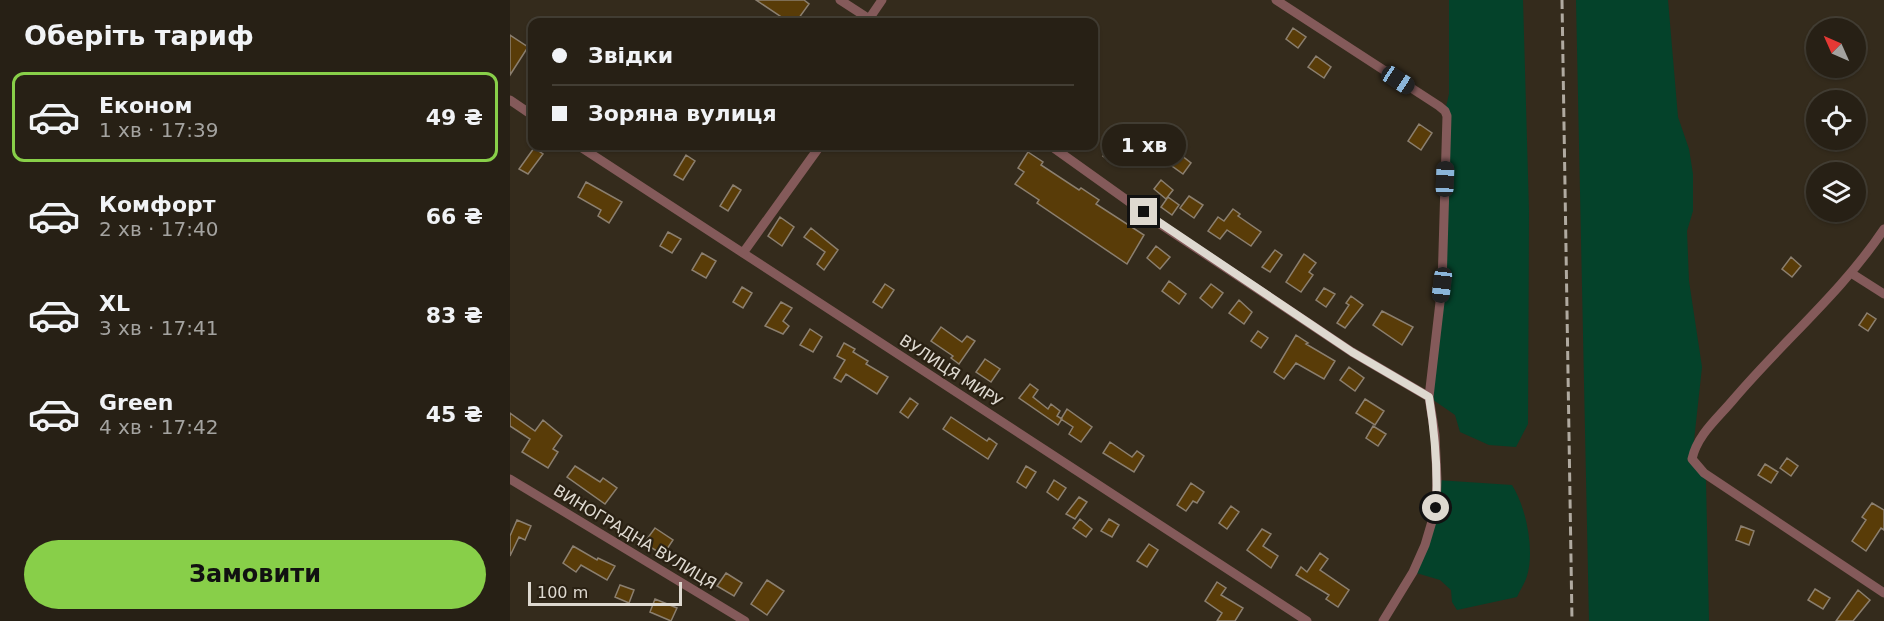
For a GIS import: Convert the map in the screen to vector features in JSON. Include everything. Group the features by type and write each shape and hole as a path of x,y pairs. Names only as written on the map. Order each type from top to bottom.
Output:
{"street":[{"path":"840,0 867,18"},
{"path":"873,18 882,0"},
{"path":"1276,0 1445,111 1442,285 1429,397 1435,435 1436,508 1425,545 1413,572 1383,621"},
{"path":"510,100 528,112"},
{"name":"ВУЛИЦЯ МИРУ","path":"585,150 1307,621"},
{"path":"743,253 817,150"},
{"path":"1057,150 1163,226 1352,352 1429,397"},
{"path":"1884,229 1851,273 1751,378 1694,446 1692,459 1704,472 1884,593"},
{"path":"1851,273 1884,294"},
{"name":"ВИНОГРАДНА ВУЛИЦЯ","path":"510,479 745,621"}],"green space":[{"path":"1449,0 1523,0 1529,211 1528,424 1516,447 1489,445 1460,432 1455,415 1429,397 1442,285 1445,111 1449,94"},
{"path":"1576,0 1668,0 1678,117 1689,149 1693,174 1693,211 1687,231 1689,281 1702,367 1692,459 1704,473 1706,481 1709,621 1589,621"},
{"path":"1437,480 1512,485 1525,517 1530,554 1527,576 1517,597 1457,610 1452,602 1451,590 1440,580 1413,572 1425,545"}],"building":[{"path":"756,0 804,0 809,4 799,18 783,18"},
{"path":"1293,28 1306,37 1298,48 1286,39"},
{"path":"510,35 528,47 510,75"},
{"path":"1316,56 1331,67 1324,78 1308,67"},
{"path":"1419,124 1432,133 1421,150 1408,141"},
{"path":"1123,131 1143,145 1149,136 1165,146 1154,164 1126,146 1114,164 1103,156"},
{"path":"533,150 543,154 528,174 519,169"},
{"path":"1028,152 1043,162 1041,165 1099,200 1096,204 1144,235 1127,264 1037,203 1039,200 1015,184 1024,172 1018,168"},
{"path":"686,155 695,161 683,180 674,175"},
{"path":"1181,155 1191,163 1183,174 1172,166"},
{"path":"1161,180 1173,190 1166,199 1154,189"},
{"path":"586,182 622,202 609,223 598,216 601,210 578,197"},
{"path":"733,185 741,190 728,211 720,206"},
{"path":"1189,196 1203,205 1194,218 1180,208"},
{"path":"1168,197 1179,205 1172,215 1161,207"},
{"path":"1233,209 1240,214 1238,216 1261,232 1251,246 1227,230 1220,239 1208,231 1218,217 1224,221"},
{"path":"780,217 794,227 782,246 768,236"},
{"path":"811,228 838,250 824,270 817,264 825,252 804,237"},
{"path":"668,232 681,239 672,253 660,246"},
{"path":"1156,246 1170,257 1160,269 1147,258"},
{"path":"1275,250 1282,255 1270,272 1262,267"},
{"path":"702,253 716,261 706,278 692,270"},
{"path":"1304,254 1316,263 1309,272 1313,275 1301,292 1286,282"},
{"path":"1791,257 1801,266 1792,277 1782,269"},
{"path":"1169,281 1186,294 1179,304 1162,291"},
{"path":"885,284 894,290 882,308 873,302"},
{"path":"1211,284 1223,293 1212,308 1200,298"},
{"path":"742,287 752,293 743,308 733,302"},
{"path":"1324,288 1335,294 1326,307 1316,300"},
{"path":"1351,296 1363,305 1345,328 1337,323 1349,305 1346,303"},
{"path":"1239,300 1252,312 1244,324 1229,313"},
{"path":"781,302 792,308 783,321 789,326 783,334 765,326"},
{"path":"1382,311 1413,327 1402,345 1373,325"},
{"path":"1867,313 1876,319 1868,331 1859,325"},
{"path":"941,327 962,342 967,336 975,341 959,364 951,358 953,356 931,341"},
{"path":"810,329 822,337 813,352 800,345"},
{"path":"1258,331 1268,338 1261,348 1251,341"},
{"path":"1296,335 1308,343 1306,344 1335,361 1324,379 1296,363 1284,379 1274,372"},
{"path":"844,343 868,361 866,364 888,377 877,394 846,374 841,382 834,378 845,360 837,356"},
{"path":"985,359 1000,369 991,382 976,372"},
{"path":"1349,367 1364,378 1355,391 1340,380"},
{"path":"1030,384 1038,390 1033,397 1048,409 1051,404 1060,411 1057,416 1062,419 1058,425 1019,398"},
{"path":"910,398 918,404 908,418 900,412"},
{"path":"1365,399 1384,411 1375,425 1356,413"},
{"path":"1067,409 1092,427 1081,442 1069,434 1073,427 1061,419"},
{"path":"510,413 535,431 543,420 562,436 553,449 558,452 548,468 522,452 530,439 510,426"},
{"path":"951,417 987,441 989,438 997,444 988,459 943,429"},
{"path":"1373,426 1386,434 1378,446 1366,438"},
{"path":"1110,442 1132,457 1137,451 1144,456 1134,472 1103,453"},
{"path":"1787,458 1798,466 1791,476 1780,468"},
{"path":"1765,464 1778,472 1771,483 1758,475"},
{"path":"575,466 600,482 603,478 617,488 605,504 567,477"},
{"path":"1026,466 1036,472 1026,488 1017,482"},
{"path":"1054,480 1066,488 1058,500 1047,492"},
{"path":"1191,483 1204,492 1197,503 1193,501 1186,511 1177,505"},
{"path":"1079,497 1087,502 1075,519 1066,514"},
{"path":"1872,503 1884,510 1884,530 1881,528 1866,551 1852,541 1866,520 1862,517"},
{"path":"1231,506 1239,512 1227,529 1219,523"},
{"path":"1080,519 1092,529 1086,537 1073,528"},
{"path":"1109,519 1119,525 1112,537 1101,531"},
{"path":"517,520 531,526 525,540 519,537 510,556 510,536"},
{"path":"1741,526 1754,531 1749,545 1736,540"},
{"path":"655,528 673,540 663,555 644,543"},
{"path":"1262,529 1271,534 1263,546 1278,556 1271,568 1247,550"},
{"path":"1149,544 1158,550 1147,567 1137,561"},
{"path":"573,546 597,560 598,558 615,566 607,580 581,565 576,572 563,563"},
{"path":"1320,553 1328,559 1320,570 1349,590 1338,607 1326,599 1329,595 1296,575 1301,567 1307,572"},
{"path":"726,573 742,583 734,596 717,586"},
{"path":"767,580 784,591 767,615 751,604"},
{"path":"1217,582 1226,588 1221,595 1243,608 1235,621 1217,621 1222,613 1205,601"},
{"path":"620,585 634,590 629,603 615,597"},
{"path":"1815,589 1830,598 1823,609 1808,600"},
{"path":"1858,590 1870,600 1853,621 1836,621"},
{"path":"655,599 677,608 671,621 650,612"}],"railway":[{"path":"1562,0 1572,621"}],"route":[{"path":"1144,212 1352,352 1429,397 1435,435 1436,508"}]}
